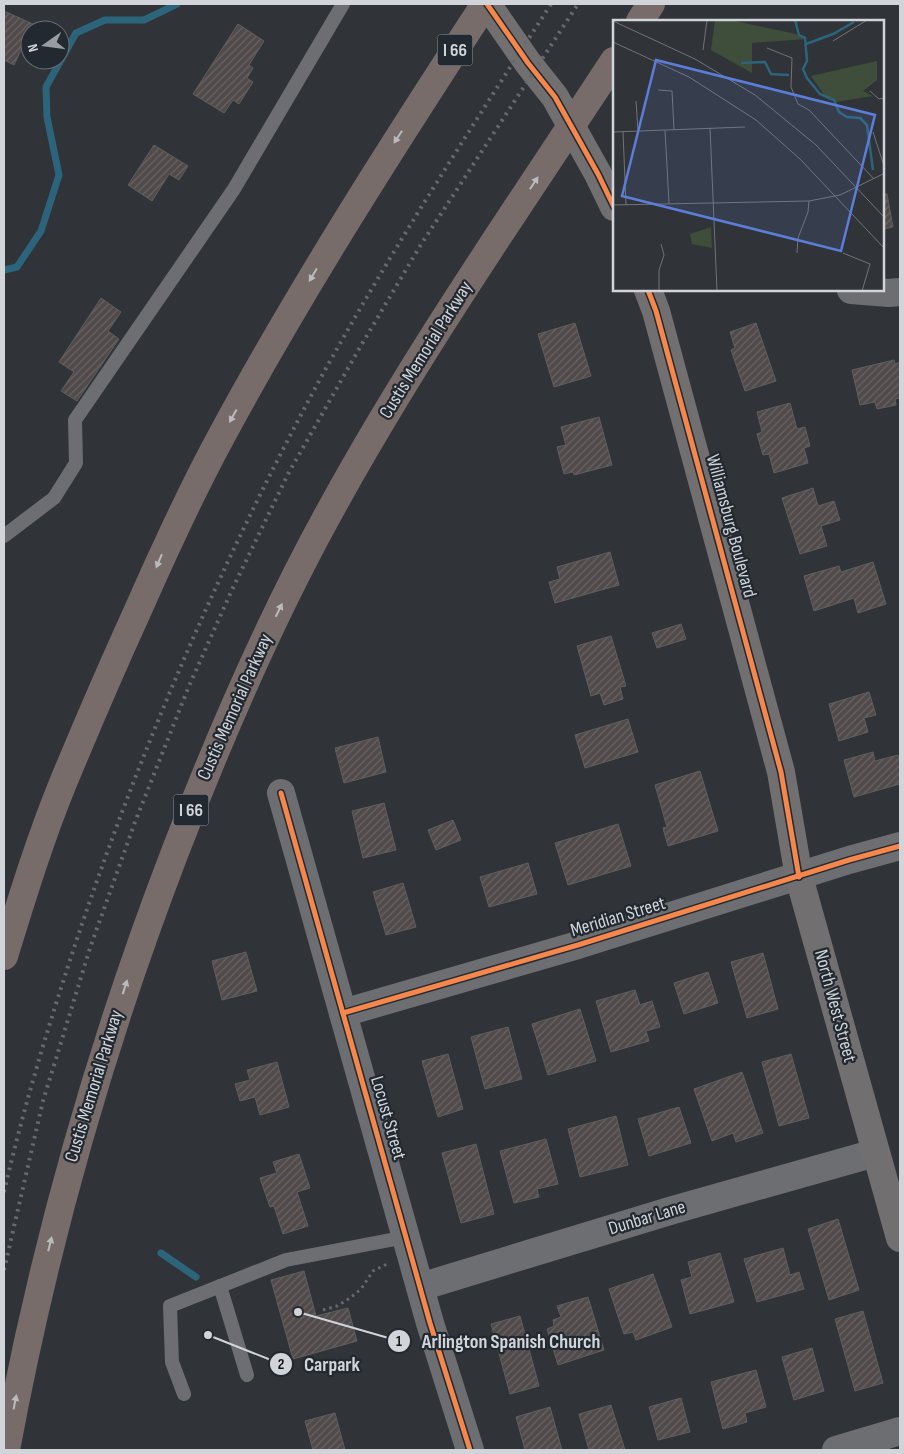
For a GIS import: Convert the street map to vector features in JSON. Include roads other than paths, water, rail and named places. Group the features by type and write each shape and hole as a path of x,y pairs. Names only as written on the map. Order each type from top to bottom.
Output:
{"highway":[{"name":"I 66","path":"4,956 62,784 111,667 164,550 221,437 283,325 379,167 486,4"},
{"path":"641,20 651,4"},
{"name":"Custis Memorial Parkway","path":"6,1450 41,1280 73,1154 129,974 194,800 220,738 269,631 329,512 393,401 613,63"}],"main road":[{"path":"486,4 555,97 613,205"},
{"name":"Williamsburg Boulevard","path":"648,291 656,311 781,772"},
{"name":"North West Street","path":"781,772 799,876 900,1238"}],"street":[{"path":"864,291 900,292"},
{"name":"Locust Street","path":"281,793 420,1287 470,1450"},
{"name":"Meridian Street","path":"343,1013 578,945 849,860 900,846"},
{"name":"Dunbar Lane","path":"420,1287 673,1210 875,1153"},
{"path":"836,1450 900,1431"}],"lane":[{"path":"4,536 54,498 76,463 75,420 234,189 343,4"},
{"path":"184,1394 172,1362 170,1306 286,1260 406,1237"},
{"path":"220,1286 247,1375"}],"waterway":[{"path":"4,270 17,267 41,231 59,175 47,117 46,87 76,33 105,20 144,20 177,4"},
{"path":"161,1253 196,1277"}],"railway":[{"path":"4,1192 45,1040 98,877 153,732 215,590 283,450 346,333 432,191 551,4"},
{"path":"4,1270 43,1101 90,948 135,822 189,686 231,592 288,474 359,349 420,246 578,4"}],"place":[{"name":"Arlington Spanish Church","path":"298,1312"},
{"name":"Carpark","path":"208,1335"}]}
